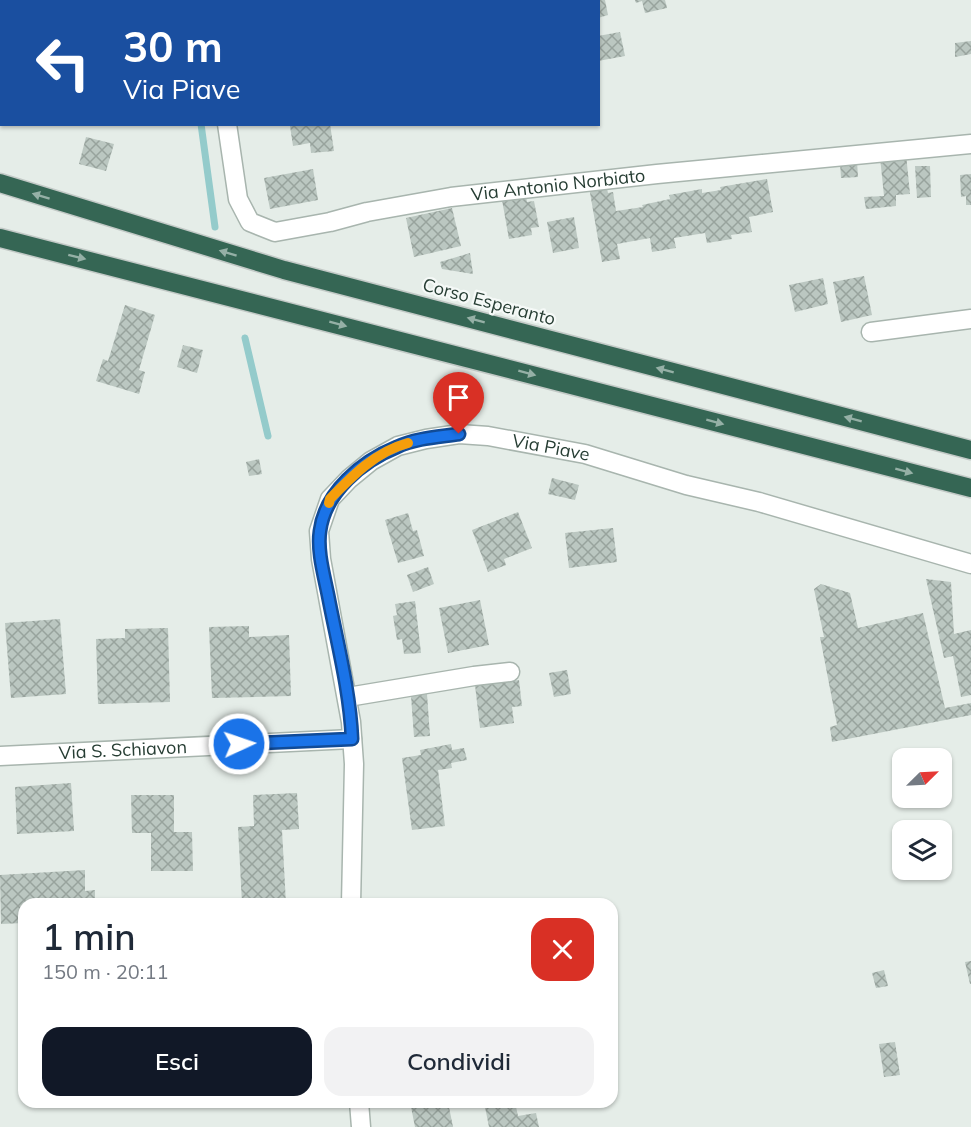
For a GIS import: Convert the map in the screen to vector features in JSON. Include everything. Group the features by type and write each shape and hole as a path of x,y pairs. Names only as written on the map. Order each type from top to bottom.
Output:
{"highway":[{"name":"Corso Esperanto","path":"0,183 284,270 971,450"},
{"path":"0,238 971,488"}],"street":[{"name":"Via Antonio Norbiato","path":"227,126 238,199 250,222 275,232 451,197 657,174 971,144"},
{"path":"871,332 971,319"},
{"name":"Via Piave","path":"351,898 354,764 352,739 348,697 321,559 320,531 330,499 371,460 398,446 426,439 459,434 488,436 585,454 686,485 759,502 971,564"},
{"path":"348,697 510,672"},
{"name":"Via S. Schiavon","path":"0,756 352,739"},
{"path":"359,1108 361,1127"}],"building":[{"path":"600,0 605,0 608,15 600,17"},
{"path":"635,0 665,0 667,8 645,13 642,1 636,3"},
{"path":"620,32 625,56 600,61 600,36"},
{"path":"971,41 971,54 955,57 955,43"},
{"path":"290,126 330,126 334,151 311,153 310,143 293,146"},
{"path":"86,137 114,144 106,171 79,164"},
{"path":"906,154 910,194 896,195 896,206 866,209 864,197 884,196 880,157"},
{"path":"857,161 858,177 841,178 840,163"},
{"path":"915,166 930,166 931,197 917,198"},
{"path":"313,169 318,200 270,209 264,178"},
{"path":"971,174 971,205 966,205 966,196 961,197 960,175"},
{"path":"767,179 773,212 749,217 752,232 731,235 732,239 707,243 705,233 674,238 676,248 652,252 650,238 617,244 620,259 602,262 589,187 606,184 608,193 613,192 616,211 643,207 642,205 670,199 669,195 702,189 702,193 721,190 720,187"},
{"path":"526,196 527,202 534,201 539,227 531,228 532,235 509,239 502,200"},
{"path":"452,208 461,246 414,257 406,218"},
{"path":"574,217 579,248 553,253 547,222"},
{"path":"470,253 473,274 442,269 440,262"},
{"path":"864,276 872,315 841,322 833,282"},
{"path":"823,278 828,304 795,312 789,285"},
{"path":"125,305 155,315 139,370 145,372 139,394 96,381 103,359 108,361"},
{"path":"183,345 203,350 197,373 177,367"},
{"path":"259,459 262,474 249,476 246,462"},
{"path":"552,478 579,485 575,500 548,494"},
{"path":"518,512 532,548 504,559 506,565 488,572 472,530"},
{"path":"408,513 413,531 417,530 424,556 398,563 385,520"},
{"path":"613,528 617,562 569,568 565,533"},
{"path":"428,567 434,584 413,592 407,575"},
{"path":"926,579 951,582 954,634 971,630 971,695 961,697 953,656 944,658"},
{"path":"821,584 850,593 858,628 923,613 945,708 971,703 971,715 832,742 830,727 837,725 820,637 824,637 814,589"},
{"path":"480,600 489,645 448,653 439,608"},
{"path":"415,601 421,653 404,654 402,639 397,640 393,616 397,615 395,604"},
{"path":"60,619 66,694 11,698 5,623"},
{"path":"249,626 249,637 289,635 291,696 212,698 209,627"},
{"path":"168,628 170,702 98,704 96,639 125,638 125,629"},
{"path":"567,670 571,694 554,697 549,673"},
{"path":"519,680 522,706 512,707 514,723 480,728 475,685"},
{"path":"427,694 430,736 414,737 411,696"},
{"path":"451,744 452,750 464,748 467,760 451,763 452,768 438,770 445,826 412,830 402,758 421,755 420,750"},
{"path":"71,783 74,831 17,834 15,787"},
{"path":"297,793 299,829 282,830 286,898 242,898 238,827 254,826 253,795"},
{"path":"131,795 174,795 174,832 192,832 193,871 151,871 151,833 132,833"},
{"path":"85,870 85,891 95,890 95,898 18,898 18,923 1,924 0,875"},
{"path":"971,961 971,984 970,984 965,962"},
{"path":"884,970 888,986 876,988 872,973"},
{"path":"895,1042 900,1075 884,1077 879,1044"},
{"path":"411,1108 449,1108 453,1127 415,1127"},
{"path":"485,1108 516,1108 518,1116 536,1113 539,1127 489,1127"}],"waterway":[{"path":"201,126 215,227"},
{"path":"245,338 268,436"}],"slow traffic":[{"path":"329,503 349,479 371,460 408,443"}],"route":[{"path":"239,744 352,739 348,697 321,559 320,531 330,499 371,460 398,446 459,434"}]}
